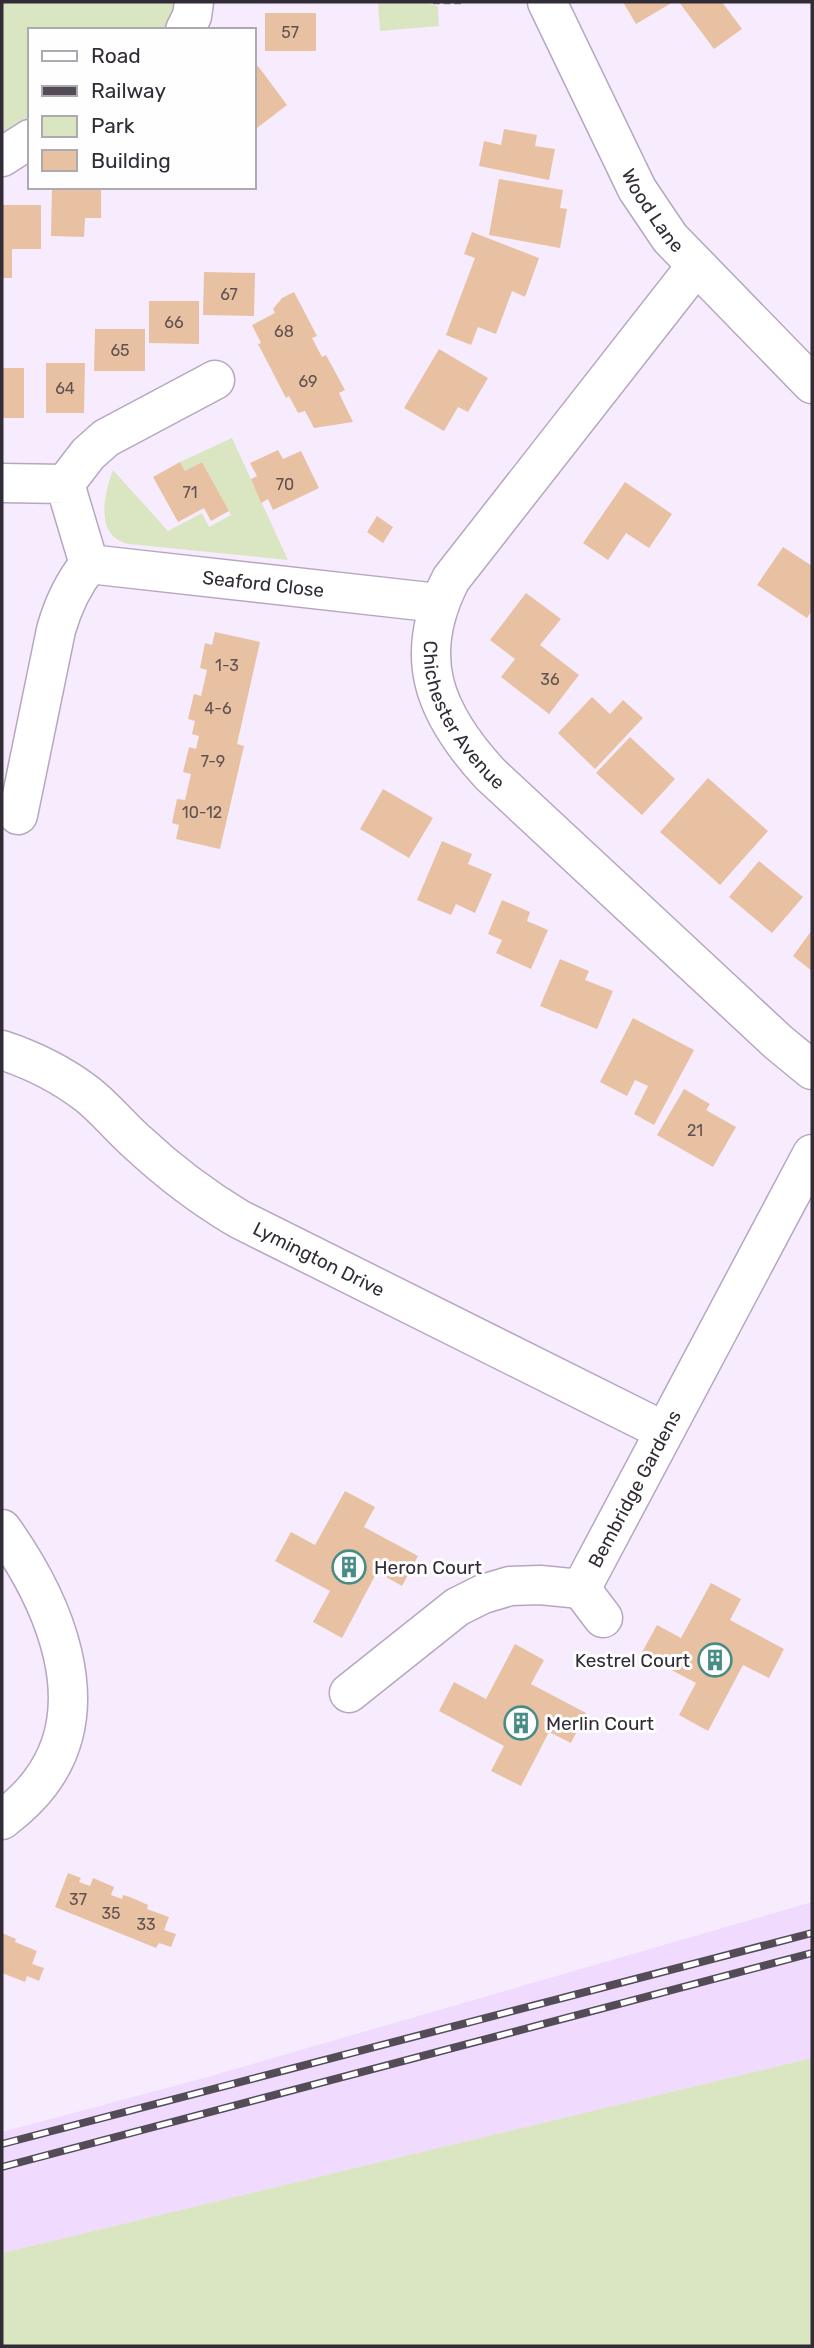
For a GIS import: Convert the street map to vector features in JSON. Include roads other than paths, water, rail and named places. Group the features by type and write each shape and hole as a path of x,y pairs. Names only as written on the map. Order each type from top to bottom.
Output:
{"street":[{"path":"186,28 192,16 194,2"},
{"name":"Wood Lane","path":"547,2 637,189 670,238 812,384"},
{"path":"2,157 28,140"},
{"name":"Chichester Avenue","path":"696,266 451,579 438,603 431,634 431,663 436,692 446,717 465,747 490,774 778,1042 812,1070"},
{"path":"65,484 88,454 107,438 215,380"},
{"path":"2,483 65,484"},
{"path":"18,815 62,607 73,584 89,564 65,484"},
{"name":"Seaford Close","path":"89,564 438,603"},
{"name":"Lymington Drive","path":"2,1050 47,1068 68,1081 89,1096 174,1174 239,1219 664,1431"},
{"name":"Bembridge Gardens","path":"349,1693 457,1607 483,1594 520,1586 581,1589 812,1154"},
{"path":"2,1529 37,1586 51,1618 63,1653 69,1689 66,1724 42,1782 23,1803 2,1820"},
{"path":"581,1589 604,1618"}],"railway":[{"path":"2,2144 812,1933"},
{"path":"2,2167 812,1953"}],"place":[{"name":"Heron Court","path":"349,1567"},
{"name":"Kestrel Court","path":"715,1660"},
{"name":"Merlin Court","path":"521,1723"}]}
